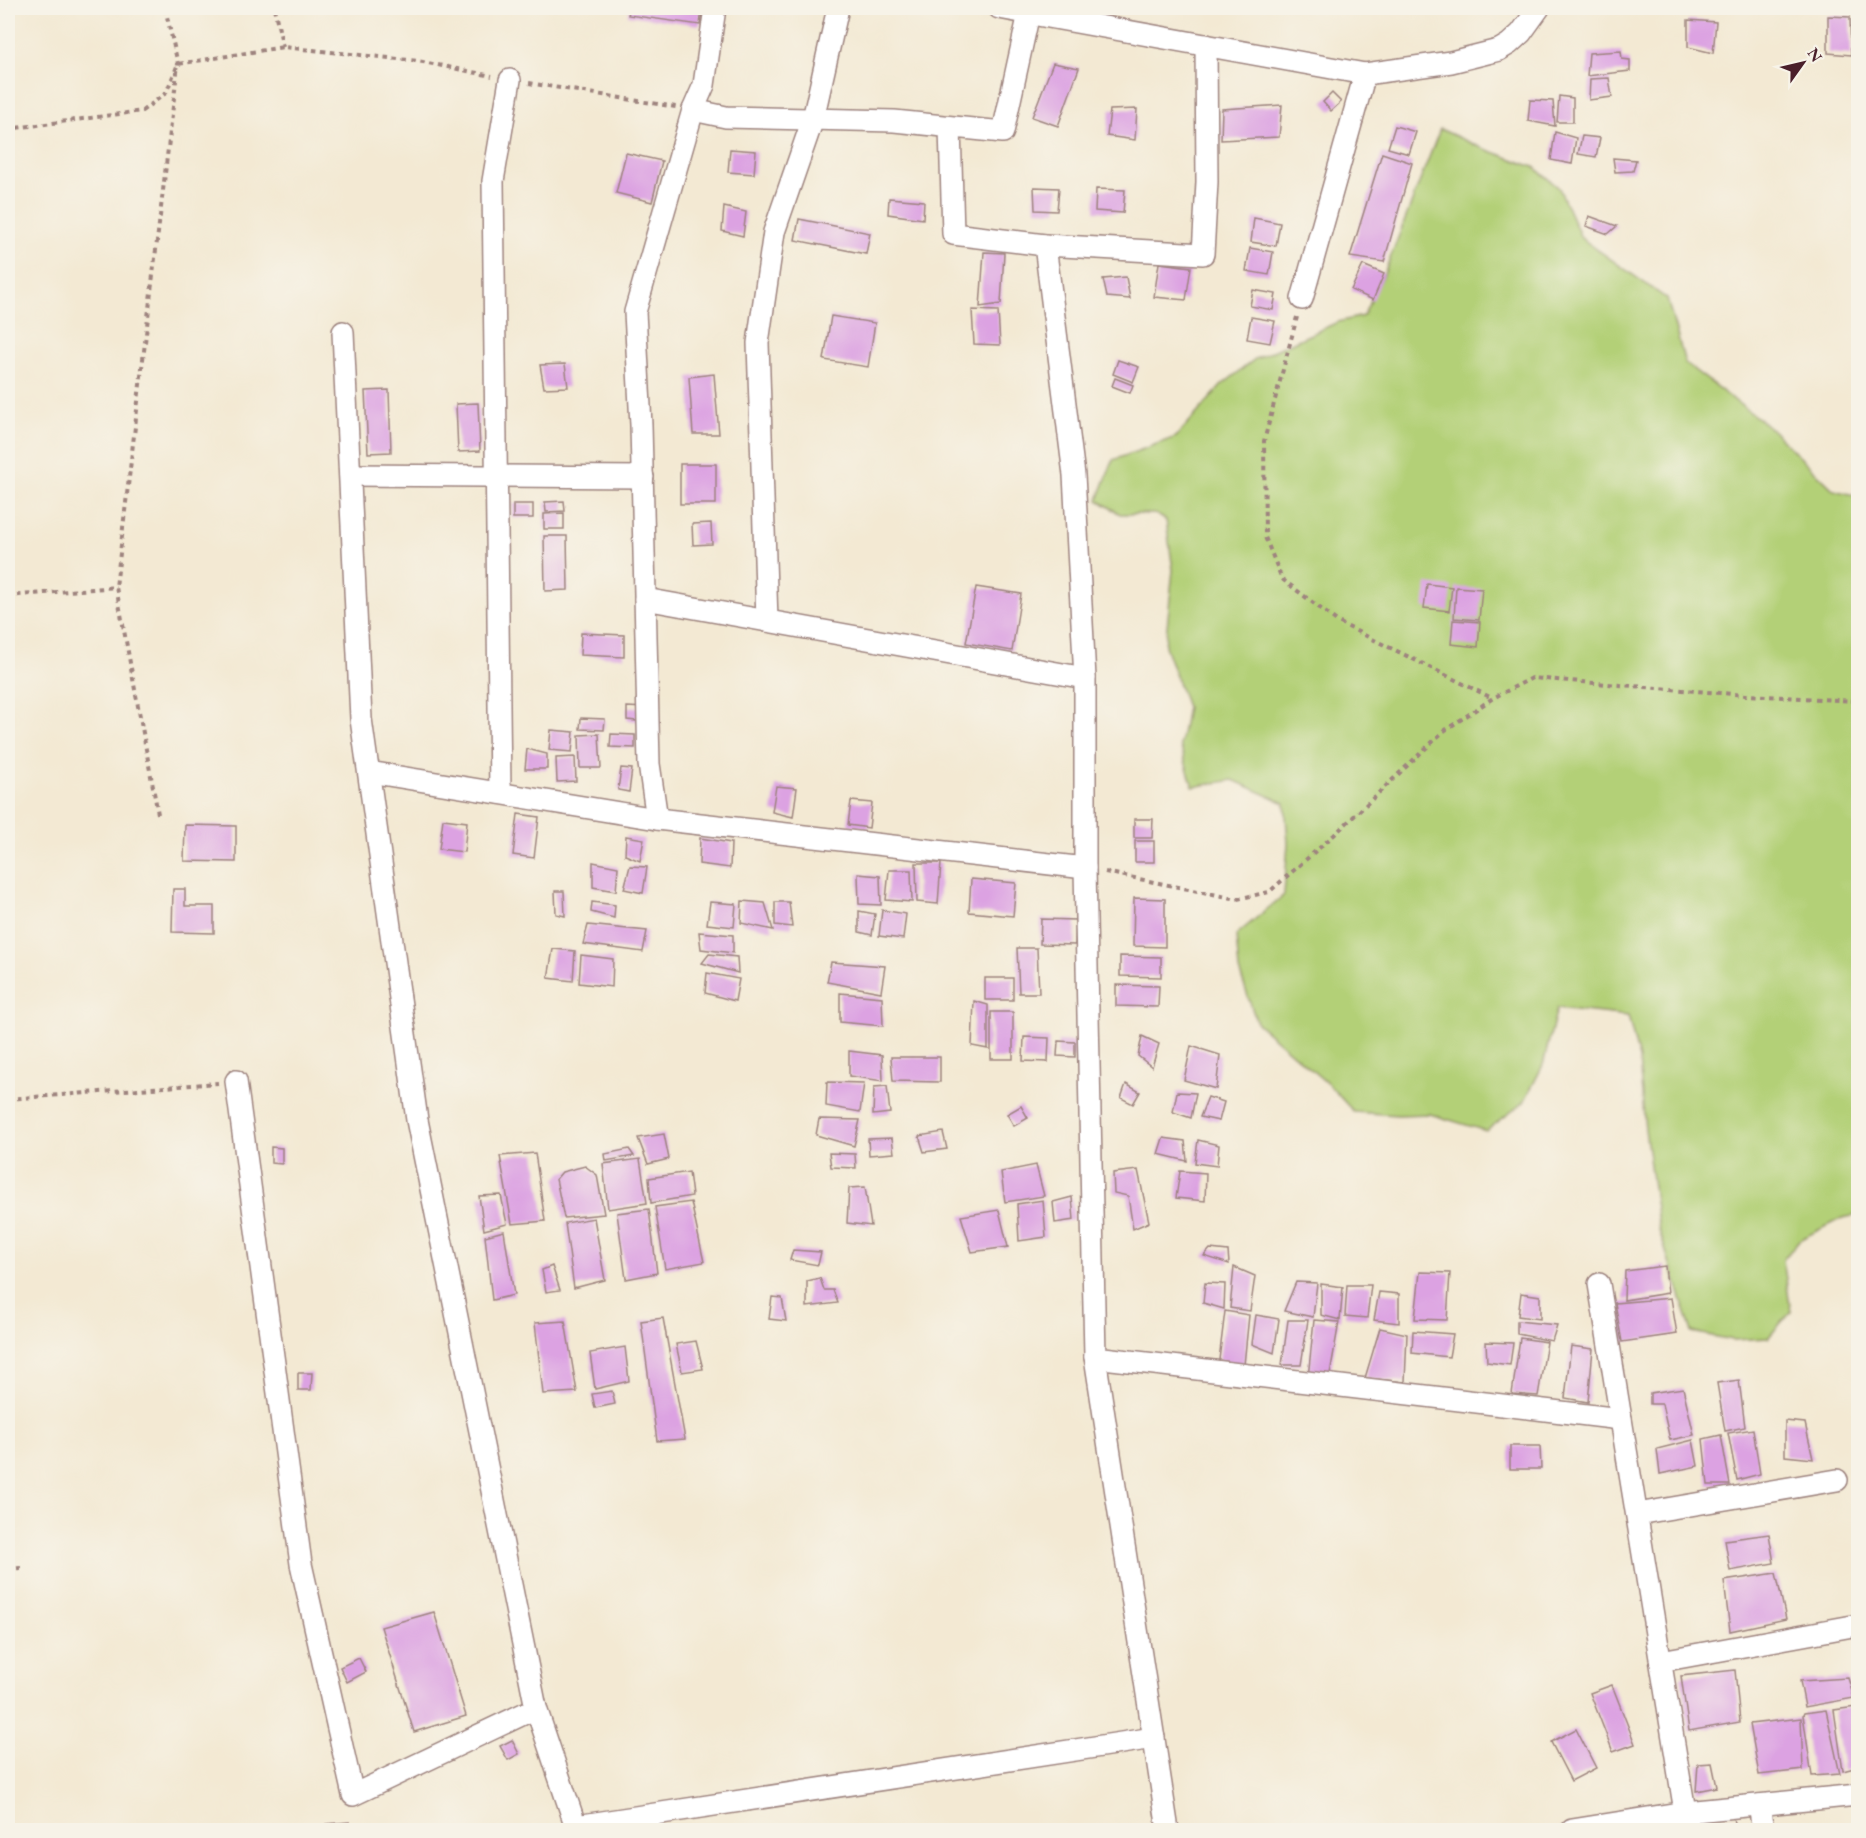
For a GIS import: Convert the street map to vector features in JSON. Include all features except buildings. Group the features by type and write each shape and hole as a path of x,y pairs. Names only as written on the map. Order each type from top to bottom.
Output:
{"street":[{"path":"657,819 649,764 643,477 635,312 693,110 704,86 715,8"},
{"path":"767,621 758,343 774,232 813,119 838,8"},
{"path":"999,8 1365,74 1451,62 1499,50 1521,33 1539,8"},
{"path":"693,110 726,117 894,122 1004,132 1029,13"},
{"path":"950,127 953,234 1046,244 1203,254 1207,182 1206,45"},
{"path":"1302,299 1365,74"},
{"path":"500,794 493,181 510,80"},
{"path":"1046,244 1074,474 1085,678 1085,867 1095,1357 1168,1830"},
{"path":"343,332 361,719 417,1120 536,1708 577,1828 1154,1738"},
{"path":"350,475 643,477"},
{"path":"645,599 1085,678"},
{"path":"369,772 657,819 1085,867"},
{"path":"237,1081 301,1564 353,1795 536,1708"},
{"path":"1599,1284 1687,1821"},
{"path":"1095,1357 1621,1419"},
{"path":"1637,1514 1837,1480"},
{"path":"1661,1661 1858,1625"},
{"path":"1572,1830 1687,1821 1759,1805 1858,1796"},
{"path":"1759,1805 1763,1830"}],"path":[{"path":"158,814 116,587 178,64 165,8"},
{"path":"274,8 283,47"},
{"path":"178,64 283,47 418,61 510,80 693,110"},
{"path":"8,129 142,111 166,93 178,64"},
{"path":"1302,299 1264,441 1265,537 1282,579 1338,622 1493,698"},
{"path":"8,596 116,587"},
{"path":"1085,867 1237,899 1269,892 1334,835 1444,731 1493,698 1532,678 1746,695 1858,701"},
{"path":"8,1099 237,1081"},
{"path":"8,1569 21,1568"}],"green space":[{"path":"1440,129 1482,148 1534,167 1559,188 1581,238 1667,299 1685,363 1767,425 1834,490 1858,496 1858,1215 1842,1218 1799,1240 1783,1260 1791,1311 1768,1338 1733,1340 1692,1332 1659,1230 1645,1129 1639,1059 1628,1016 1557,1008 1543,1065 1524,1102 1486,1131 1430,1114 1398,1115 1354,1112 1328,1084 1257,1023 1239,970 1236,935 1284,895 1288,843 1285,803 1233,780 1193,787 1180,745 1187,707 1165,646 1173,570 1166,520 1155,514 1120,514 1098,500 1113,460 1176,437 1222,385 1255,359 1338,322 1363,316 1384,274"}]}
